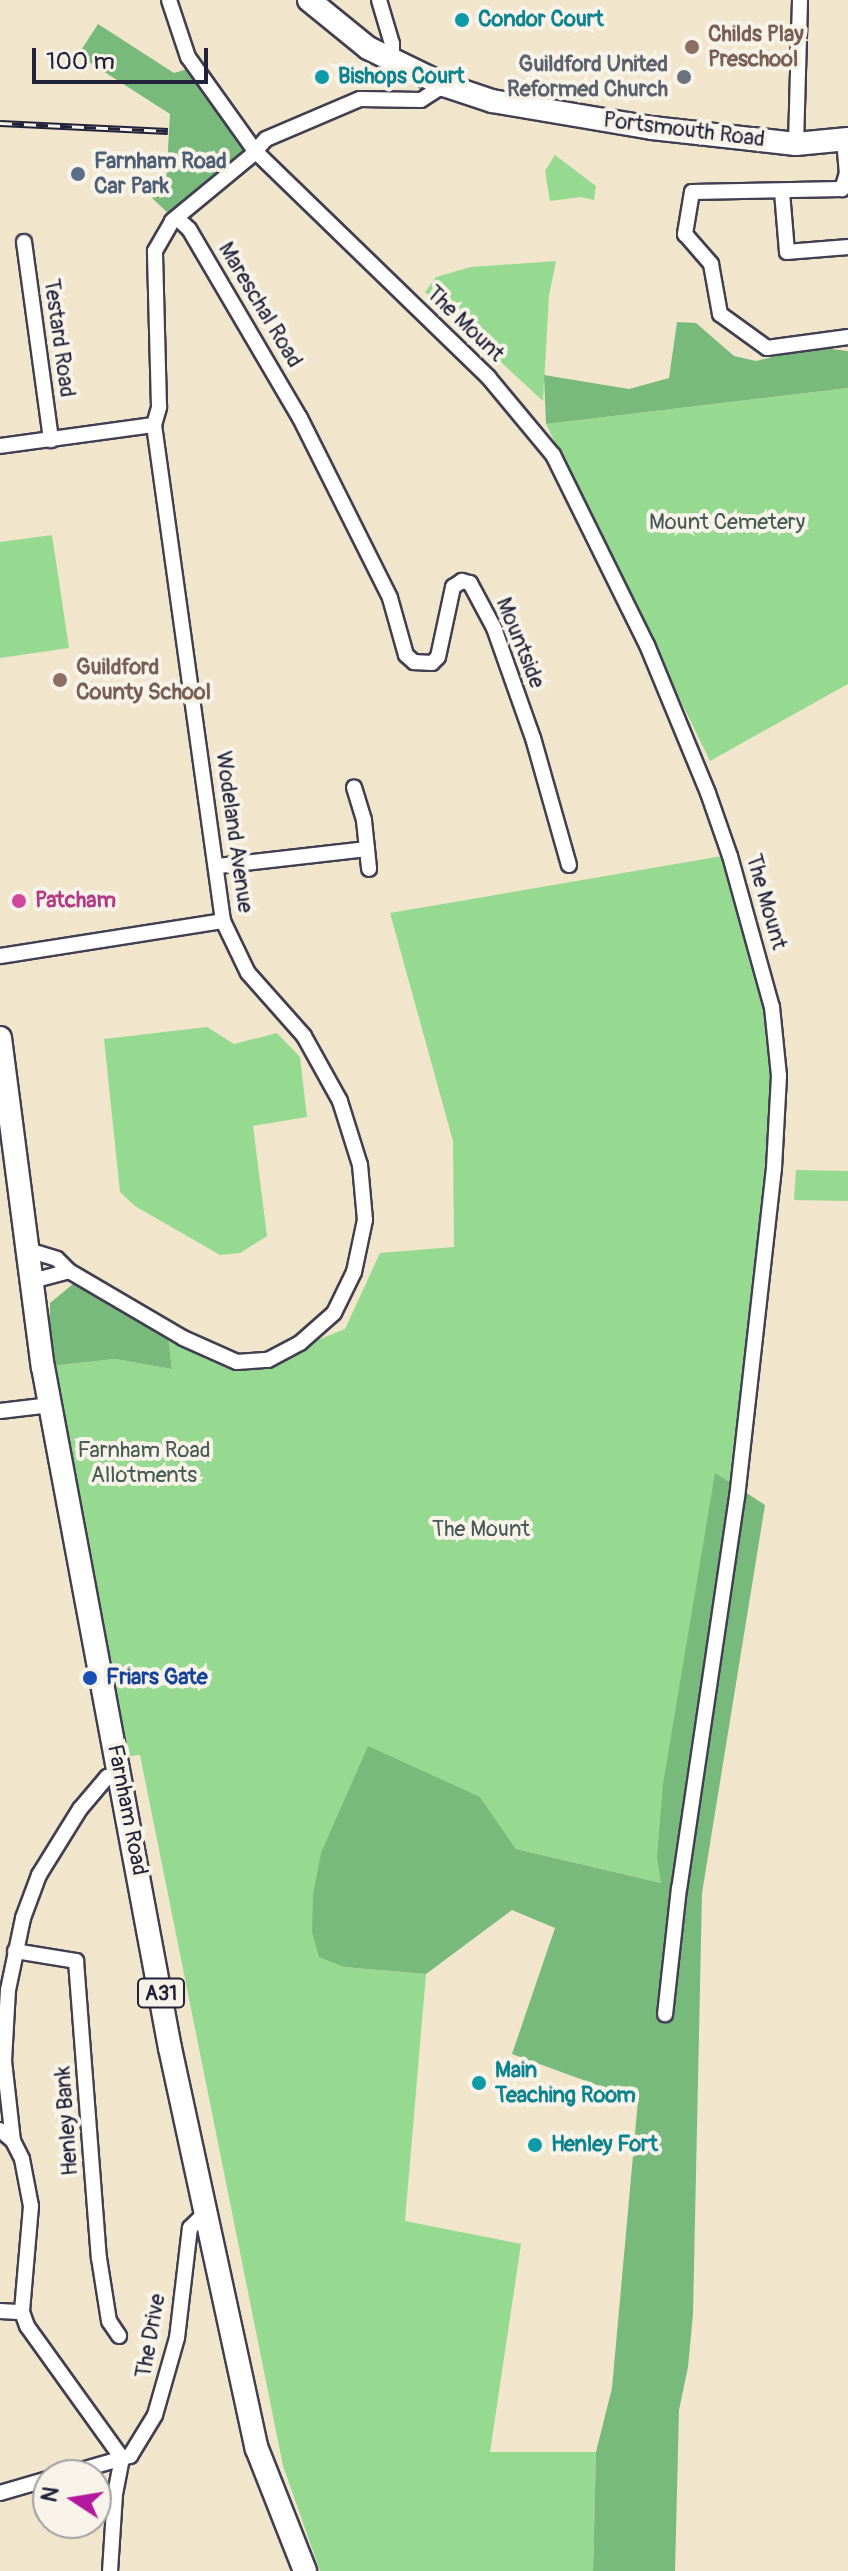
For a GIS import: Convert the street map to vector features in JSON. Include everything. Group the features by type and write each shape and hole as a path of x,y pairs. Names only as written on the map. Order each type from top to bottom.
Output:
{"main road":[{"name":"Portsmouth Road","path":"309,0 368,48 444,85 492,101 652,128 796,144 846,140"},
{"name":"Farnham Road","path":"0,1038 51,1405 204,2214 257,2449 305,2571"}],"street":[{"name":"The Mount","path":"169,0 188,57 255,151 489,378 553,455 647,645 708,793 730,856 772,1007 779,1076 766,1241 737,1497 665,2014"},
{"path":"379,0 392,44 392,61"},
{"path":"796,144 800,0"},
{"name":"Wodeland Avenue","path":"28,1250 57,1259 69,1271 183,1338 237,1362 268,1360 300,1343 334,1313 354,1272 365,1220 364,1206 360,1165 340,1101 304,1036 248,973 223,921 218,866 154,425 159,407 155,251 177,218 266,139 360,99 421,100 444,85"},
{"path":"846,140 847,173 842,189 692,192 685,234 711,264 720,314 767,348 848,337"},
{"path":"782,192 787,252 848,247"},
{"name":"Mareschal Road","path":"177,218 189,229 300,418"},
{"name":"Testard Road","path":"24,242 51,440"},
{"name":"Mountside","path":"300,418 390,598 410,659 425,664 438,657 453,587 462,581 470,583 494,628 533,738 569,865"},
{"path":"0,446 154,425"},
{"path":"354,787 364,820 369,869"},
{"path":"218,866 367,849"},
{"path":"0,956 223,921"},
{"path":"32,1281 69,1271"},
{"path":"0,1411 51,1405"},
{"path":"110,2565 122,2458 27,2326 22,2312 31,2240 26,2177 13,2141 4,2093 4,2061 8,1990 15,1951 39,1875 80,1809 107,1777 120,1772"},
{"name":"Henley Bank","path":"15,1951 76,1961 99,2258 109,2321 119,2336"},
{"path":"0,2130 13,2141"},
{"name":"The Drive","path":"122,2458 130,2456 143,2438 165,2390 177,2338 190,2228 204,2214"},
{"path":"0,2311 22,2312"},
{"path":"112,2461 122,2458"},
{"path":"0,2493 32,2484"}],"green space":[{"path":"98,24 174,73 191,68 245,150 170,215 152,198 166,184 170,114 78,55"},
{"path":"555,155 596,186 594,200 581,197 550,201 545,171"},
{"path":"556,261 549,296 543,401 425,292 436,277 471,267"},
{"path":"677,322 696,323 734,356 756,361 814,347 848,351 848,388 546,424 544,375 629,389 669,378"},
{"name":"Mount Cemetery","path":"848,388 848,684 710,761 546,424"},
{"path":"52,535 69,648 0,658 0,542"},
{"name":"The Mount","path":"728,855 769,1018 771,1133 733,1485 661,1883 516,1849 480,1797 344,1967 426,1974 405,2221 521,2244 490,2452 596,2452 593,2571 320,2571 283,2466 140,1755 120,1757 50,1366 115,1359 172,1369 167,1327 215,1355 268,1360 345,1329 380,1253 454,1247 453,1141 390,913"},
{"path":"207,1027 234,1044 277,1033 300,1057 307,1117 253,1126 267,1236 240,1253 220,1255 135,1206 120,1192 104,1039"},
{"path":"796,1170 848,1171 848,1201 794,1200"},
{"path":"73,1284 167,1327 172,1369 115,1359 50,1366 50,1303"},
{"path":"715,1473 765,1505 702,1893 693,2314 688,2367 679,2410 675,2571 593,2571 596,2452 612,2388 638,2100 512,2054 555,1928 512,1910 426,1974 344,1967 319,1957 312,1932 313,1895 321,1853 368,1746 480,1797 516,1849 661,1883 657,1858 663,1784"}],"railway":[{"path":"0,123 168,131"}],"place":[{"name":"Condor Court","path":"462,20"},
{"name":"Childs Play Preschool","path":"692,47"},
{"name":"Bishops Court","path":"322,77"},
{"name":"Guildford United Reformed Church","path":"684,77"},
{"name":"Farnham Road Car Park","path":"78,174"},
{"name":"Guildford County School","path":"60,680"},
{"name":"Patcham","path":"19,901"},
{"name":"Friars Gate","path":"90,1678"},
{"name":"Main Teaching Room","path":"479,2083"},
{"name":"Henley Fort","path":"535,2145"}],"park label":[{"name":"Farnham Road Allotments","path":"144,1462"}]}
